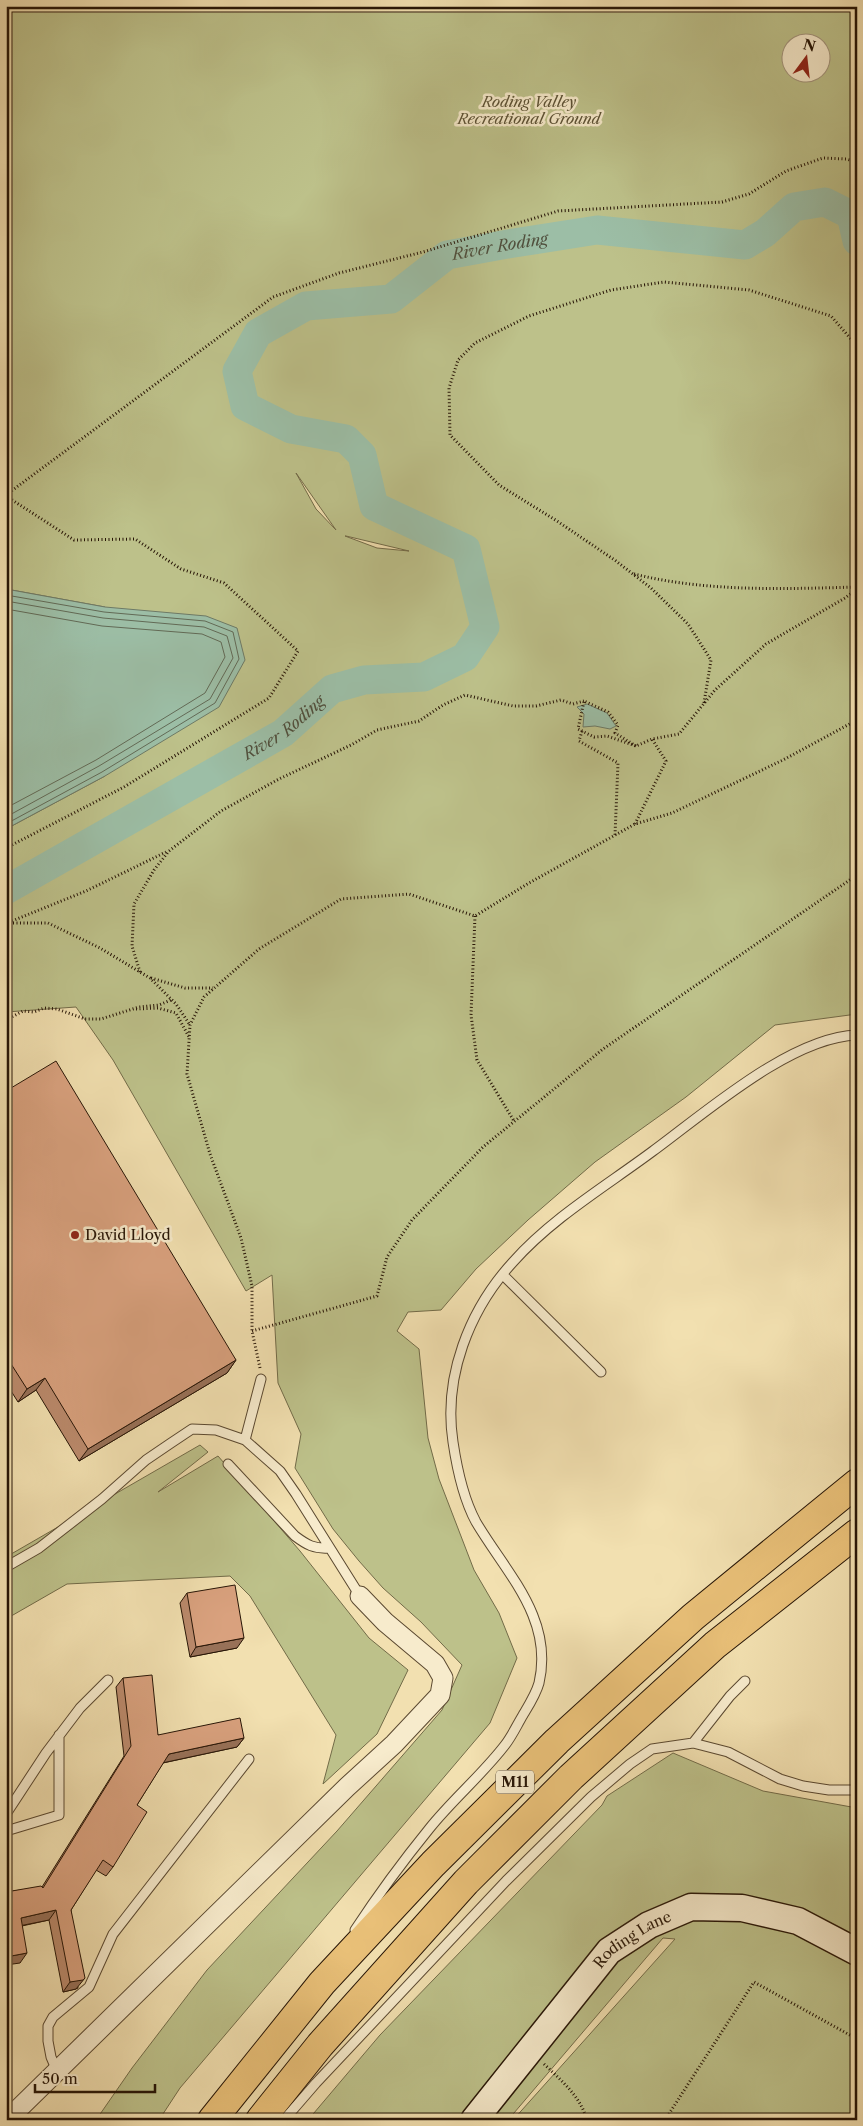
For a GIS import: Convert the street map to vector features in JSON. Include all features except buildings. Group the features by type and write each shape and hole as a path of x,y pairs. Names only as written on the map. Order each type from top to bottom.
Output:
{"highway":[{"name":"M11","path":"212,2120 322,1983 433,1864 557,1740 694,1617 857,1483"},
{"name":"M11","path":"260,2120 320,2045 466,1882 571,1777 715,1645 857,1532"}],"street":[{"path":"7,2120 347,1786 394,1744 440,1695 443,1678 435,1664 385,1622 360,1596"},
{"name":"Roding Lane","path":"474,2120 609,1951 649,1925 691,1907 742,1908 798,1921 857,1952"}],"lane":[{"path":"322,1983 373,1903 430,1828 505,1745 539,1684 542,1645 536,1620 521,1589 475,1520 458,1472 450,1421 452,1389 458,1357 476,1312 512,1262 552,1226 741,1086 809,1045 843,1036 857,1035"},
{"path":"503,1275 600,1372"},
{"path":"245,1440 261,1379"},
{"path":"6,1567 39,1548 146,1460 192,1429 216,1430 245,1440 280,1472 296,1494 360,1596"},
{"path":"228,1464 295,1536 307,1546 317,1549 329,1548"},
{"path":"6,1814 80,1708 108,1680"},
{"path":"693,1743 730,1696 745,1681"},
{"path":"6,1831 59,1815 60,1735"},
{"path":"284,2120 316,2083 506,1881 591,1797 630,1764 652,1749 693,1743 728,1752 780,1778 803,1786 829,1790 857,1790"},
{"path":"57,2071 51,2057 48,2041 48,2026 53,2017 89,1987 113,1934 249,1759"}],"path":[{"path":"6,848 124,786 269,698 298,651 224,583 181,569 135,539 74,540 6,495 273,297 339,273 423,252 558,211 722,202 749,194 786,171 823,158 846,159 857,162"},
{"path":"704,703 711,660 688,624 651,588 631,573 557,521 499,485 450,435 449,388 458,360 475,343 528,316 611,290 664,282 749,290 831,316 857,346"},
{"path":"631,573 670,583 796,589 857,588"},
{"path":"584,701 578,729 594,737 607,736 636,746 679,734 715,690 766,644 845,598 857,588"},
{"path":"8,923 86,891 169,851 222,810 280,779 351,746 377,730 418,721 443,705 465,696 513,706 536,706 562,700 573,704 584,701 608,712 618,726 615,733 636,746"},
{"path":"261,1379 252,1331 252,1286 241,1238 210,1154 187,1074 190,1025 204,998 259,949 341,900 409,894 475,916 529,883 635,824 672,813 782,760 857,720"},
{"path":"582,731 579,740 618,763 615,835"},
{"path":"635,824 666,761 652,740"},
{"path":"140,972 132,946 134,904 154,870 169,851"},
{"path":"252,1331 377,1296 387,1257 412,1220 483,1147 603,1049 857,875"},
{"path":"475,916 470,1015 477,1060 514,1121"},
{"path":"8,923 48,923 100,948 150,978 171,1000 190,1025"},
{"path":"150,978 186,988 214,988"},
{"path":"6,1020 23,1011 34,1012 44,1008 57,1009 85,1019 101,1019 133,1008 159,1005 171,1000"},
{"path":"133,1008 158,1008 176,1013 189,1038"},
{"path":"665,2120 754,1982 857,2039"},
{"path":"529,2051 570,2088 583,2106 588,2120"}],"green space":[{"name":"Roding Valley Recreational Ground","path":"6,6 857,6 857,1014 775,1025 686,1097 595,1162 528,1220 476,1269 441,1310 408,1312 397,1331 419,1349 428,1438 439,1479 474,1570 499,1613 517,1658 490,1723 180,2088 159,2120 96,2120 132,2068 207,1970 337,1831 442,1710 462,1665 421,1622 383,1588 359,1561 333,1529 295,1468 301,1434 278,1383 272,1275 246,1291 113,1060 76,1007 6,1012 6,829 105,776 105,607 6,589","holes":["296,473 336,530 316,509","345,536 409,551 377,548"]},
{"path":"200,1445 208,1452 158,1492 218,1456 300,1551 369,1638 408,1670 377,1734 323,1784 336,1735 250,1596 230,1576 67,1584 6,1619 6,1557"},
{"path":"673,1753 763,1791 857,1808 857,2120 513,2120 675,1939 663,1938 508,2120 308,2120 380,2035 602,1805 607,1796"}],"water":[{"path":"6,589 105,607 206,616 237,628 245,660 219,707 105,776 6,829"},
{"path":"587,704 607,713 616,726 610,729 595,726 583,727 584,714 577,707"}],"waterway":[{"name":"River Roding","path":"6,890 283,733 332,689 364,680 424,677 465,657 485,627 466,549 374,506 362,455 346,439 291,429 245,406 237,371 258,333 306,306 391,299 447,255 597,230 745,245 765,233 794,207 825,202 851,215 857,241"}],"place":[{"name":"David Lloyd","path":"75,1235"}]}
